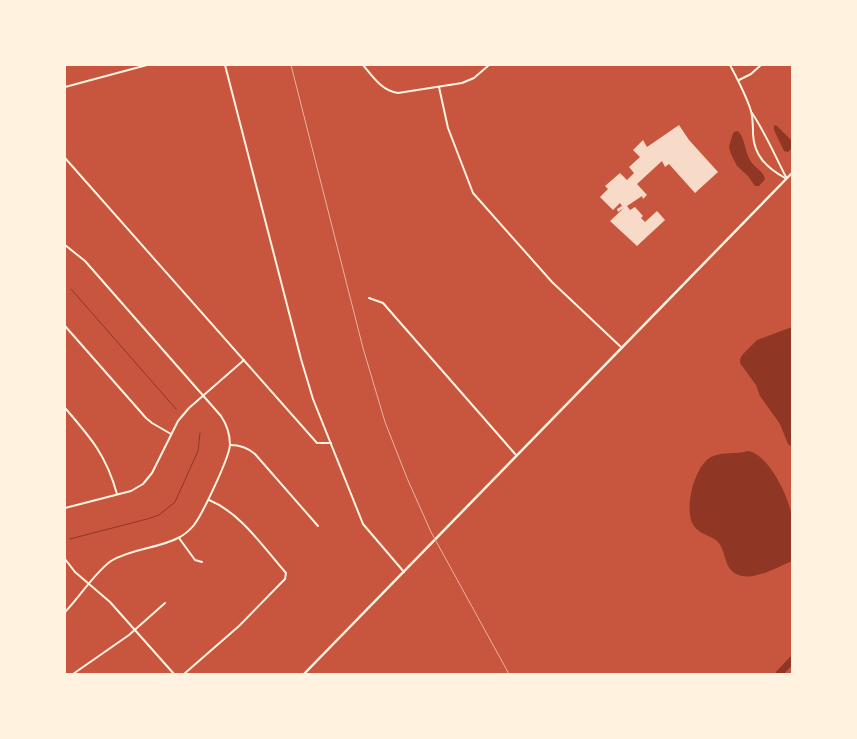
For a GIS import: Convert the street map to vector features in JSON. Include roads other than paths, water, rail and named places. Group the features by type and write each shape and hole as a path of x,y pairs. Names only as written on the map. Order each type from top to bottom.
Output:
{"street":[{"path":"65,87 147,65"},
{"path":"225,65 313,399 363,524 404,572"},
{"path":"363,65 382,87 394,93 468,81 489,65"},
{"path":"730,65 739,80 751,111 769,140 777,162 786,178"},
{"path":"739,80 747,77 761,65"},
{"path":"439,87 448,128 473,193 552,282 622,348"},
{"path":"751,111 754,144 758,156 766,166 786,178"},
{"path":"65,158 317,443 331,443"},
{"path":"304,674 792,173"},
{"path":"65,245 85,261 221,416 228,429 230,445 208,500 194,525 179,538 116,559 106,566 65,612"},
{"path":"369,298 383,303 517,456"},
{"path":"65,326 146,418 171,434"},
{"path":"65,508 131,492 140,487 148,478 184,413 244,360"},
{"path":"65,408 99,449 109,469 117,494"},
{"path":"230,445 240,445 248,448 255,454 318,526"},
{"path":"184,674 213,650 286,579 286,573 234,515 222,506 208,500"},
{"path":"179,538 196,560 202,562"},
{"path":"65,559 110,602 174,674"},
{"path":"73,674 135,629 165,603"}],"waterway":[{"path":"71,289 176,409"},
{"path":"70,539 159,515 175,502 198,451 200,433"},
{"path":"779,674 792,660"}],"railway":[{"path":"291,65 363,348 385,422 431,532 509,674"}]}
